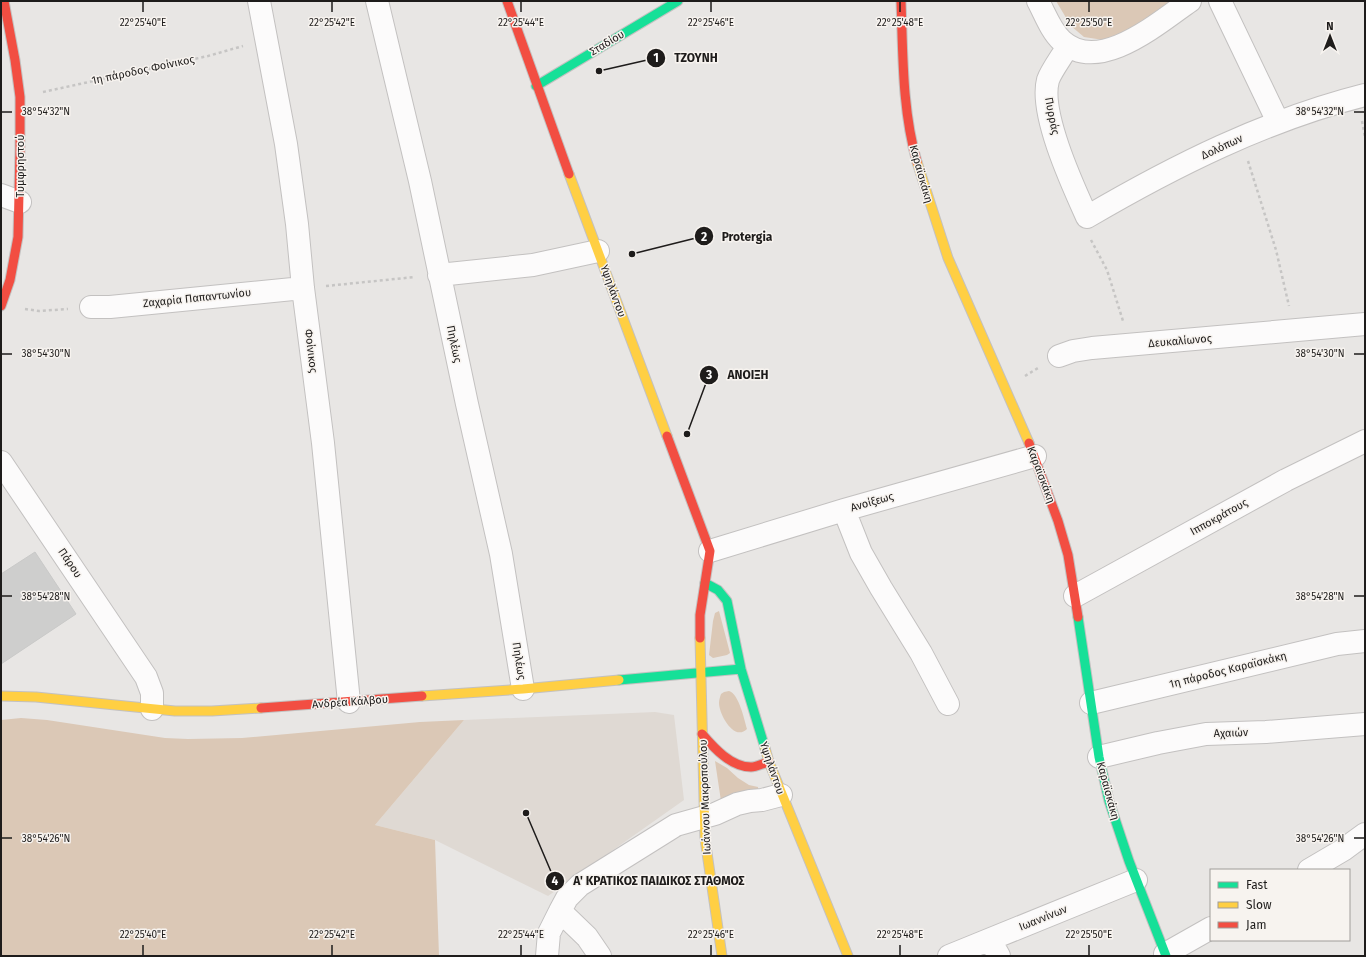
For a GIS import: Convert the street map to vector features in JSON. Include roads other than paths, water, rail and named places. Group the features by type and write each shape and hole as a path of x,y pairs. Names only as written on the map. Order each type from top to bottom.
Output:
{"main road":[{"name":"Τυμφρηστού","path":"1,306 15,260 18,237 10,198 20,97 4,1"},
{"name":"Υψηλάντου","path":"507,1 536,86 710,551 700,615 700,674"},
{"name":"Σταδίου","path":"536,86 678,1"},
{"name":"Καραϊσκάκη","path":"901,1 904,86 911,140 932,211 948,258 1035,456 1058,521 1068,555 1099,757 1117,826 1165,955"},
{"name":"Υψηλάντου","path":"705,583 712,585 724,594 727,601 741,669 769,762 781,795 848,956"},
{"name":"Ανδρέα Κάλβου","path":"1,696 36,697 175,711 212,711 524,689 700,674 741,669"},
{"name":"Ιωάννου Μακροπούλου","path":"700,674 706,854 722,956"},
{"path":"702,734 719,752 740,765 750,767 769,762"}],"street":[{"name":"Φοίνικος","path":"259,1 286,144 297,224 303,288 323,443 349,702"},
{"name":"Πηλέως","path":"377,1 420,181 467,404 501,554 524,689"},
{"path":"1038,1 1060,40 1068,46 1083,52 1102,52 1124,43 1142,34 1190,1"},
{"path":"1220,1 1278,122"},
{"name":"Πυρράς","path":"1068,46 1048,80 1047,96 1052,124 1067,173 1087,217"},
{"name":"Δολόπων","path":"1087,217 1177,168 1240,138 1278,122 1365,95"},
{"path":"439,275 533,265 598,251"},
{"name":"Ζαχαρία Παπαντωνίου","path":"91,307 110,307 303,288"},
{"name":"Δευκαλίωνος","path":"1059,356 1073,351 1092,348 1365,324"},
{"name":"Ιπποκράτους","path":"1075,596 1286,480 1365,441"},
{"name":"Ανοίξεως","path":"710,551 844,510 1035,456"},
{"name":"Πάρου","path":"1,462 127,646 146,677 152,693 152,709"},
{"path":"844,510 861,553 880,588 921,653 948,704"},
{"name":"1η πάροδος Καραϊσκάκη","path":"1091,703 1337,644 1365,640"},
{"name":"Αχαιών","path":"1099,757 1158,742 1206,734 1266,732 1365,724"},
{"path":"547,956 549,933 567,898 580,885 676,824 715,814 750,800 762,800 781,795"},
{"path":"1311,869 1364,840"},
{"name":"Ιωαννίνων","path":"950,956 994,948 1136,880"},
{"path":"560,911 587,938 600,956"},
{"path":"1165,955 1210,929"}],"place":[{"name":"ΤΖΟΥΝΗ","path":"599,71"},
{"name":"Protergia","path":"632,254"},
{"name":"ΑΝΟΙΞΗ","path":"687,434"},
{"name":"Α' ΚΡΑΤΙΚΟΣ ΠΑΙΔΙΚΟΣ ΣΤΑΘΜΟΣ","path":"526,813"}]}
